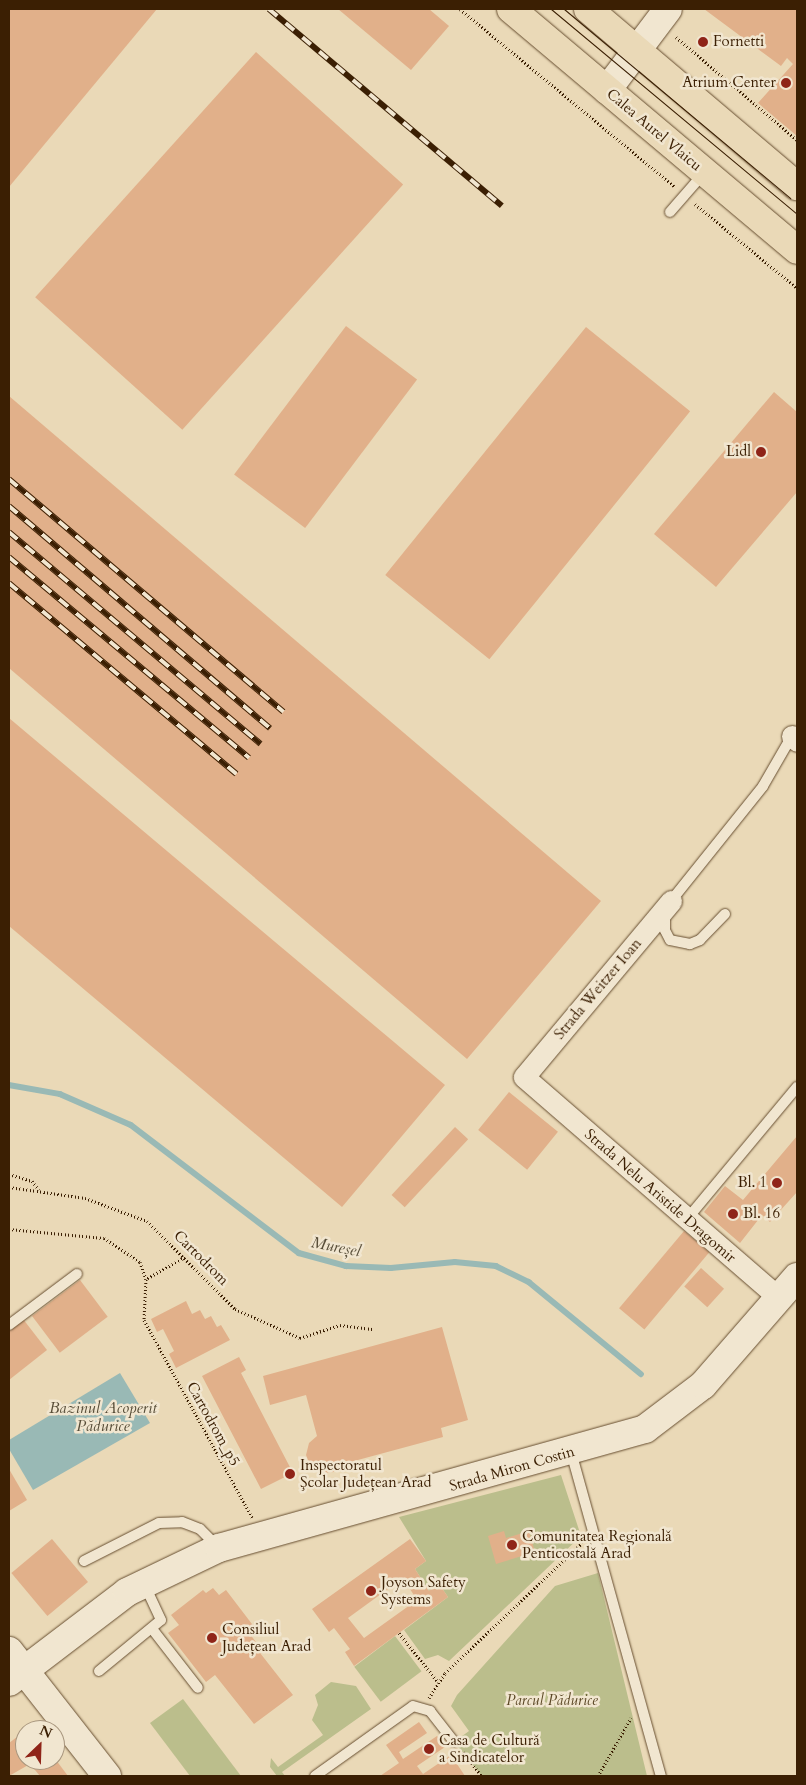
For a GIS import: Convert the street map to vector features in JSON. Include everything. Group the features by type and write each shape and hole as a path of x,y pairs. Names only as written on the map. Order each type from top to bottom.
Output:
{"main road":[{"name":"Calea Aurel Vlaicu","path":"511,9 797,250"},
{"path":"588,9 797,186"},
{"path":"607,90 668,9"},
{"name":"Strada Miron Costin","path":"14,1668 143,1584 219,1548 263,1538 571,1452 645,1429 677,1408 788,1306 797,1277"},
{"path":"14,1668 107,1776"}],"street":[{"name":"Strada Weitzer Ioan","path":"524,1077 671,901"},
{"name":"Strada Nelu Aristide Dragomir","path":"524,1077 788,1306"}],"lane":[{"path":"670,212 704,172"},
{"name":"Strada Weitzer Ioan","path":"724,914 700,940 681,944 670,940 665,930 665,913 671,901 763,786 796,735"},
{"path":"687,1219 797,1087"},
{"path":"9,1325 77,1274"},
{"path":"571,1452 661,1776"},
{"path":"84,1562 160,1523 182,1522 200,1529 219,1548"},
{"path":"99,1671 153,1630 160,1615 143,1584"},
{"path":"153,1630 198,1688"},
{"path":"315,1776 405,1709 426,1708 454,1742"}],"path":[{"path":"460,9 797,288"},
{"path":"676,37 797,140"},
{"path":"9,1174 32,1181 39,1190"},
{"name":"Cartodrom","path":"9,1187 85,1198 147,1221 235,1308 300,1338 340,1325 374,1329"},
{"path":"9,1229 104,1238 140,1262 146,1279 185,1257"},
{"name":"Cartodrom_p5","path":"146,1279 144,1320 263,1538"},
{"path":"426,1708 438,1682 593,1532"},
{"path":"399,1633 438,1682"},
{"path":"598,1776 640,1702"},
{"path":"454,1742 482,1776"}],"green space":[{"path":"561,1475 581,1536 449,1661 438,1655 425,1659 404,1630 448,1597 439,1584 429,1591 415,1569 426,1561 399,1517"},
{"name":"Parcul Pădurice","path":"598,1573 647,1776 482,1776 454,1742 469,1731 451,1706 457,1695 555,1586"},
{"path":"395,1636 421,1671 381,1702 354,1667"},
{"path":"331,1682 356,1686 371,1709 282,1772 285,1776 277,1776 270,1767 271,1758 278,1767 323,1735 312,1720 318,1705 315,1695"},
{"path":"183,1699 241,1776 190,1776 150,1723"}],"water":[{"name":"Bazinul Acoperit Pădurice","path":"120,1373 150,1423 33,1490 9,1449 9,1440"}],"building":[{"path":"9,9 157,9 9,187"},
{"path":"338,9 429,9 449,26 411,70"},
{"path":"704,9 797,9 797,136 758,103 793,64 787,58 781,66"},
{"path":"256,52 403,184 182,430 35,297"},
{"path":"346,326 417,380 305,528 234,475"},
{"path":"586,327 690,411 489,659 385,575"},
{"name":"Lidl","path":"774,392 797,412 797,492 716,587 654,534"},
{"path":"9,396 601,901 467,1059 9,668"},
{"path":"9,718 445,1085 342,1207 9,926"},
{"path":"509,1092 558,1132 527,1170 478,1130"},
{"path":"455,1127 468,1139 405,1207 392,1195"},
{"path":"797,1136 797,1192 770,1222 762,1215 740,1243 704,1212 725,1186 743,1200"},
{"path":"684,1231 709,1252 644,1330 619,1308"},
{"path":"701,1268 724,1289 707,1307 684,1287"},
{"path":"80,1280 108,1317 60,1353 32,1316"},
{"path":"186,1301 192,1314 200,1310 205,1319 211,1316 217,1327 221,1325 230,1340 176,1368 169,1354 174,1351 163,1329 157,1332 151,1319"},
{"path":"23,1319 47,1350 9,1380 9,1331"},
{"path":"442,1327 468,1420 441,1428 443,1437 343,1464 334,1472 321,1473 311,1467 306,1455 309,1443 317,1436 306,1395 270,1405 263,1376"},
{"path":"239,1357 246,1370 241,1373 293,1473 261,1489 202,1376"},
{"path":"9,1469 27,1500 9,1511"},
{"name":"Comunitatea Regională Penticostală Arad","path":"504,1531 506,1538 529,1531 535,1552 496,1564 488,1536"},
{"path":"52,1539 88,1582 47,1616 11,1573"},
{"path":"410,1539 426,1561 415,1569 429,1591 439,1584 448,1597 354,1666 345,1652 350,1649 334,1628 329,1632 312,1609","holes":["403,1578 417,1600 364,1638 348,1618"]},
{"name":"Consiliul Județean Arad","path":"213,1588 219,1595 226,1590 255,1628 249,1633 256,1642 253,1644 293,1695 254,1724 215,1675 206,1682 168,1633 179,1625 171,1615 203,1590 206,1593"},
{"name":"Casa de Cultură a Sindicatelor","path":"419,1722 427,1733 399,1752 403,1759 437,1736 445,1747 417,1766 423,1774 451,1755 465,1776 380,1776 399,1763 386,1745"},
{"path":"15,1738 15,1770 20,1770 9,1776 9,1743"},
{"path":"35,1770 64,1770 68,1776 40,1776"}],"waterway":[{"name":"Mureșel","path":"9,1085 60,1094 131,1125 299,1253 346,1266 391,1268 455,1262 496,1266 529,1282 641,1374"}],"tram line":[{"path":"551,9 797,214"},
{"path":"564,9 790,198"}],"railway":[{"path":"269,9 502,206"},
{"path":"9,479 284,712"},
{"path":"9,506 270,728"},
{"path":"9,532 261,744"},
{"path":"9,557 249,758"},
{"path":"9,583 237,774"}],"place":[{"name":"Fornetti","path":"703,42"},
{"name":"Atrium Center","path":"786,83"},
{"name":"Lidl","path":"761,452"},
{"name":"Bl. 1","path":"777,1183"},
{"name":"Bl. 16","path":"733,1214"},
{"name":"Inspectoratul Şcolar Judeţean Arad","path":"290,1474"},
{"name":"Comunitatea Regională Penticostală Arad","path":"512,1545"},
{"name":"Joyson Safety Systems","path":"371,1591"},
{"name":"Consiliul Județean Arad","path":"212,1638"},
{"name":"Casa de Cultură a Sindicatelor","path":"429,1749"}]}
